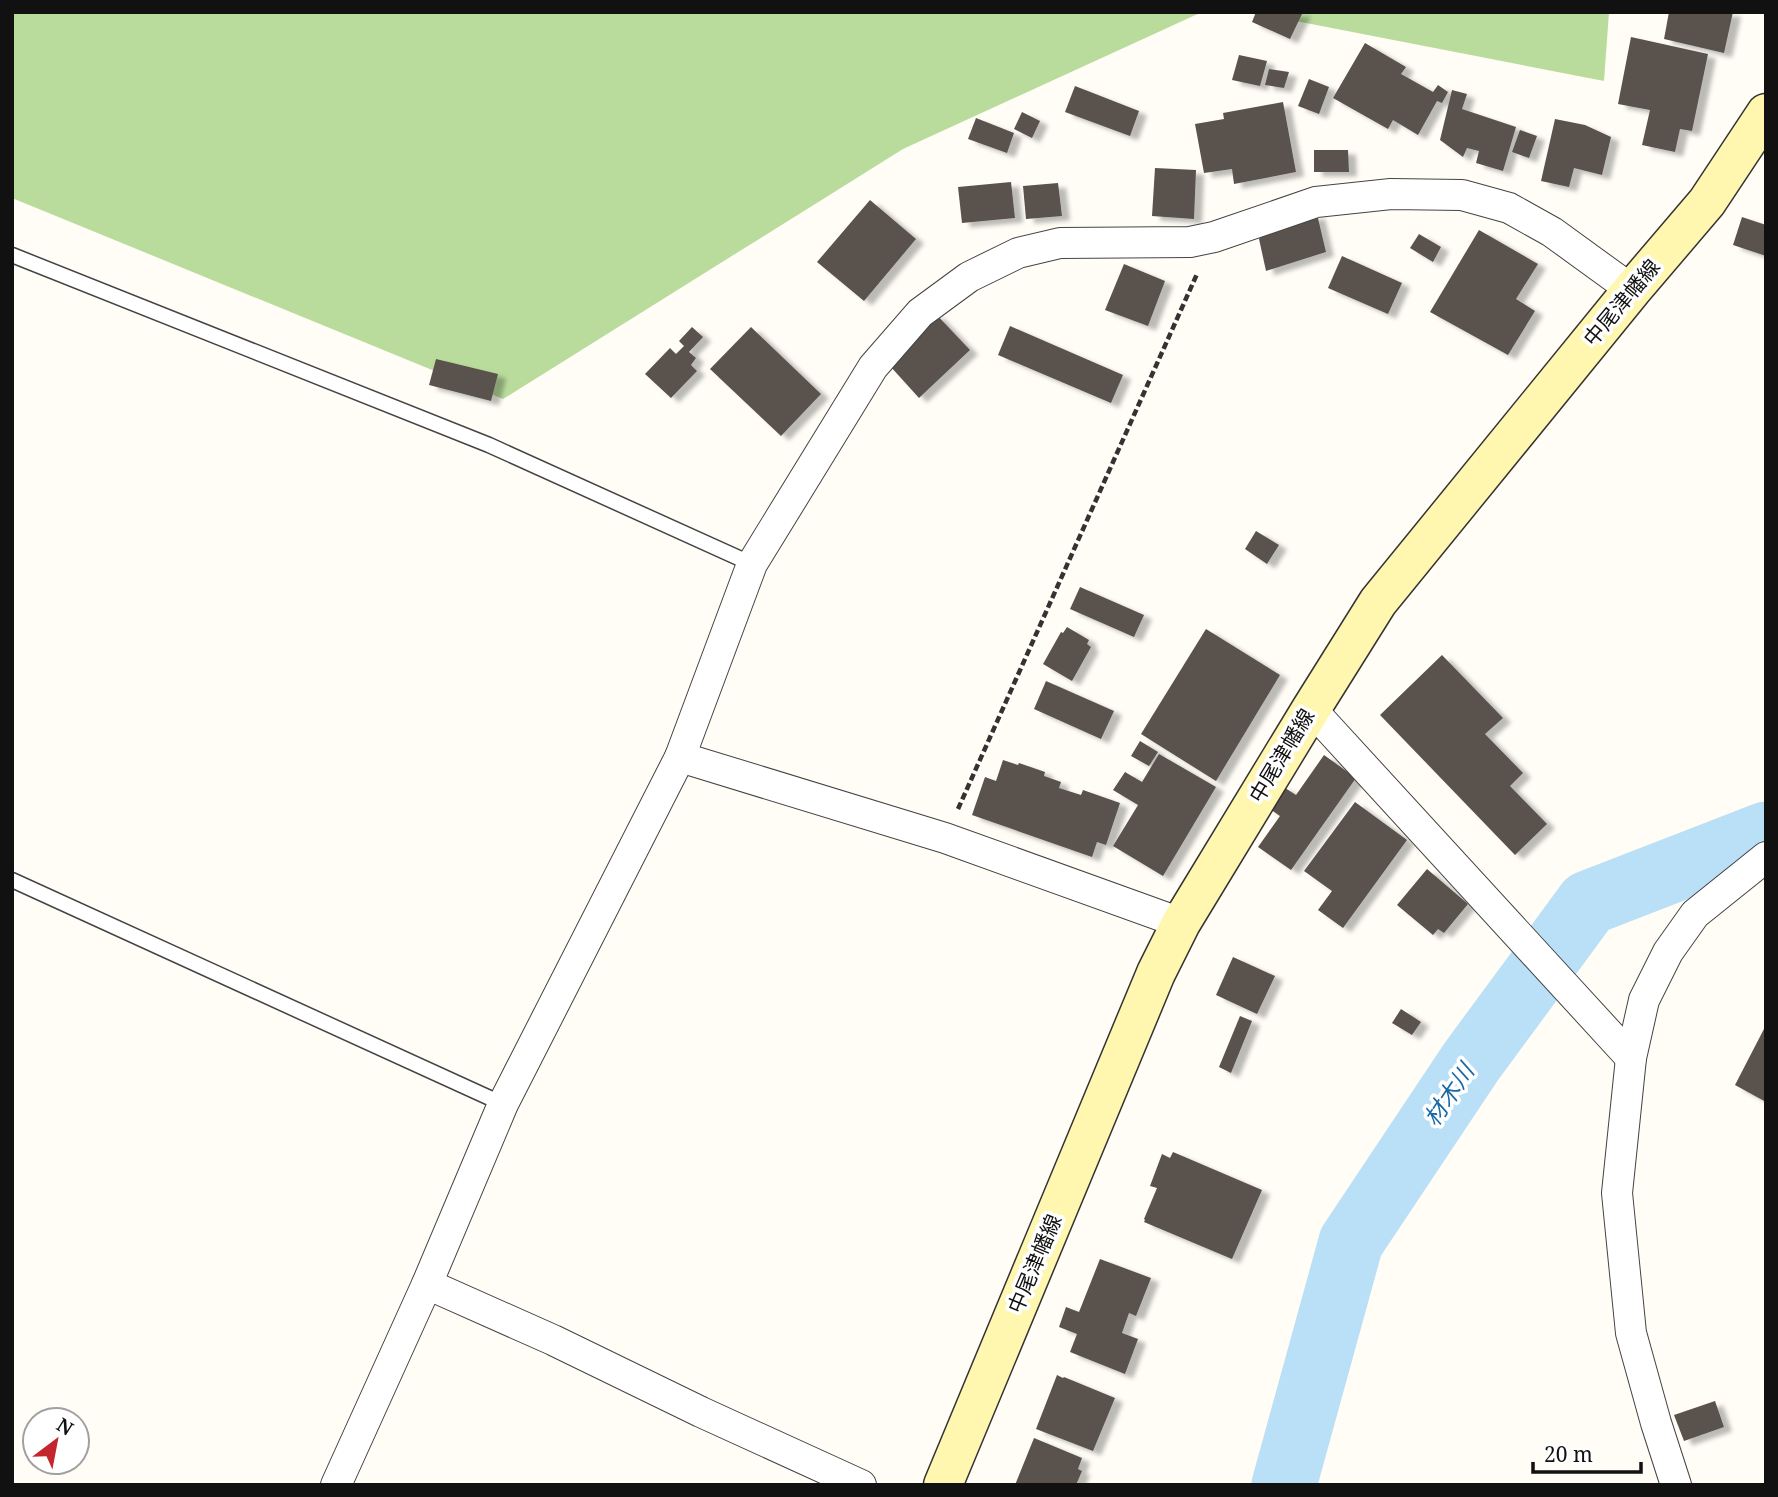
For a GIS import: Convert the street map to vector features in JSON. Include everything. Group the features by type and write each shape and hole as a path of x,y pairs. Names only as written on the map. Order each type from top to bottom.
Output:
{"main road":[{"name":"中尾津幡線","path":"943,1485 1156,973 1181,923 1378,603 1632,290 1707,202 1766,113"}],"street":[{"path":"336,1485 427,1284 503,1104 680,757 752,564 873,367 920,313 969,277 1018,253 1060,243 1190,242 1213,237 1316,202 1391,194 1462,195 1509,208 1552,232 1632,290"},
{"path":"1311,709 1631,1058"},
{"path":"680,757 945,838 1181,923"},
{"path":"1676,1485 1631,1333 1618,1193 1631,1058 1644,1000 1668,952 1695,914 1766,857"},
{"path":"427,1284 553,1340 701,1412 861,1485"}],"lane":[{"path":"12,255 489,445 752,564"},
{"path":"12,880 503,1104"}],"path":[{"path":"945,838 1213,237"}],"green space":[{"path":"12,12 1202,12 903,149 503,399 12,198"},
{"path":"1250,12 1609,12 1604,81"}],"building":[{"path":"1256,12 1303,12 1290,39 1252,22"},
{"path":"1669,12 1733,12 1724,53 1664,39"},
{"path":"1631,37 1708,54 1692,131 1680,129 1675,152 1642,145 1650,110 1618,104"},
{"path":"1365,43 1406,67 1401,74 1433,92 1438,85 1448,92 1442,103 1437,101 1418,135 1393,120 1388,129 1333,98"},
{"path":"1239,55 1267,61 1260,86 1232,80"},
{"path":"1269,69 1289,72 1284,88 1265,85"},
{"path":"1309,79 1329,87 1319,114 1298,106"},
{"path":"1075,86 1139,111 1130,136 1065,112"},
{"path":"1452,90 1467,94 1462,109 1516,127 1503,171 1476,163 1479,151 1467,148 1463,157 1440,140"},
{"path":"1283,102 1296,172 1234,184 1232,169 1204,173 1195,124 1224,119 1223,113"},
{"path":"1022,112 1040,121 1032,138 1014,129"},
{"path":"976,118 1014,133 1007,153 968,139"},
{"path":"1555,119 1585,125 1611,137 1602,175 1574,168 1569,187 1541,181"},
{"path":"1520,130 1537,136 1529,158 1512,152"},
{"path":"1314,150 1348,150 1349,172 1314,172"},
{"path":"1155,168 1196,170 1194,219 1152,216"},
{"path":"1011,182 1015,218 962,223 958,187"},
{"path":"1058,183 1062,216 1026,219 1023,186"},
{"path":"870,200 916,239 864,301 817,262"},
{"path":"1317,214 1326,252 1266,271 1259,239 1266,227"},
{"path":"1742,217 1766,225 1766,256 1733,245"},
{"path":"1479,230 1538,264 1516,299 1535,311 1508,355 1430,312"},
{"path":"1419,234 1441,247 1433,262 1410,248"},
{"path":"1342,256 1402,283 1388,314 1328,288"},
{"path":"1124,264 1165,281 1148,326 1105,310"},
{"path":"935,313 970,350 919,398 890,366"},
{"path":"1010,326 1123,375 1111,403 998,355"},
{"path":"692,327 703,337 689,352 696,358 691,365 697,371 671,398 645,374 670,348 676,354 684,346 679,341"},
{"path":"751,327 821,394 781,436 710,369"},
{"path":"436,359 498,374 491,401 429,385"},
{"path":"1256,531 1279,545 1267,564 1245,549"},
{"path":"1080,587 1144,615 1134,637 1070,609"},
{"path":"1067,627 1089,640 1087,644 1091,647 1072,681 1043,664 1061,632"},
{"path":"1206,629 1280,675 1216,781 1141,734"},
{"path":"1442,655 1503,718 1485,734 1523,773 1510,786 1547,824 1515,855 1380,715"},
{"path":"1046,681 1114,711 1101,739 1034,709"},
{"path":"1140,741 1158,752 1149,766 1131,756"},
{"path":"1159,754 1216,787 1163,876 1113,846 1138,805 1113,790 1125,772 1142,782"},
{"path":"1324,755 1356,778 1291,870 1258,847 1280,816 1267,807 1282,786 1296,795"},
{"path":"1003,760 1045,772 1044,776 1061,782 1059,788 1081,795 1083,790 1120,803 1106,845 1097,842 1092,857 972,815 985,777 996,781"},
{"path":"1355,802 1407,840 1343,928 1318,910 1332,891 1304,871"},
{"path":"1427,869 1468,904 1444,933 1438,929 1433,935 1397,905"},
{"path":"1233,957 1275,976 1257,1014 1216,995"},
{"path":"1401,1009 1421,1022 1412,1035 1392,1023"},
{"path":"1240,1016 1252,1021 1231,1073 1219,1067"},
{"path":"1766,1025 1766,1102 1735,1085"},
{"path":"1173,1152 1262,1190 1232,1259 1144,1222 1157,1188 1150,1186 1162,1154 1170,1158"},
{"path":"1100,1259 1151,1278 1136,1316 1129,1313 1122,1333 1138,1339 1125,1374 1070,1352 1077,1334 1059,1327 1066,1307 1079,1312"},
{"path":"1057,1375 1115,1398 1093,1451 1036,1429"},
{"path":"1715,1401 1724,1427 1684,1441 1674,1415"},
{"path":"1034,1438 1082,1458 1078,1469 1082,1471 1076,1485 1015,1485"}],"waterway":[{"name":"材木川","path":"1284,1485 1351,1242 1471,1062 1588,903 1766,834"}]}
